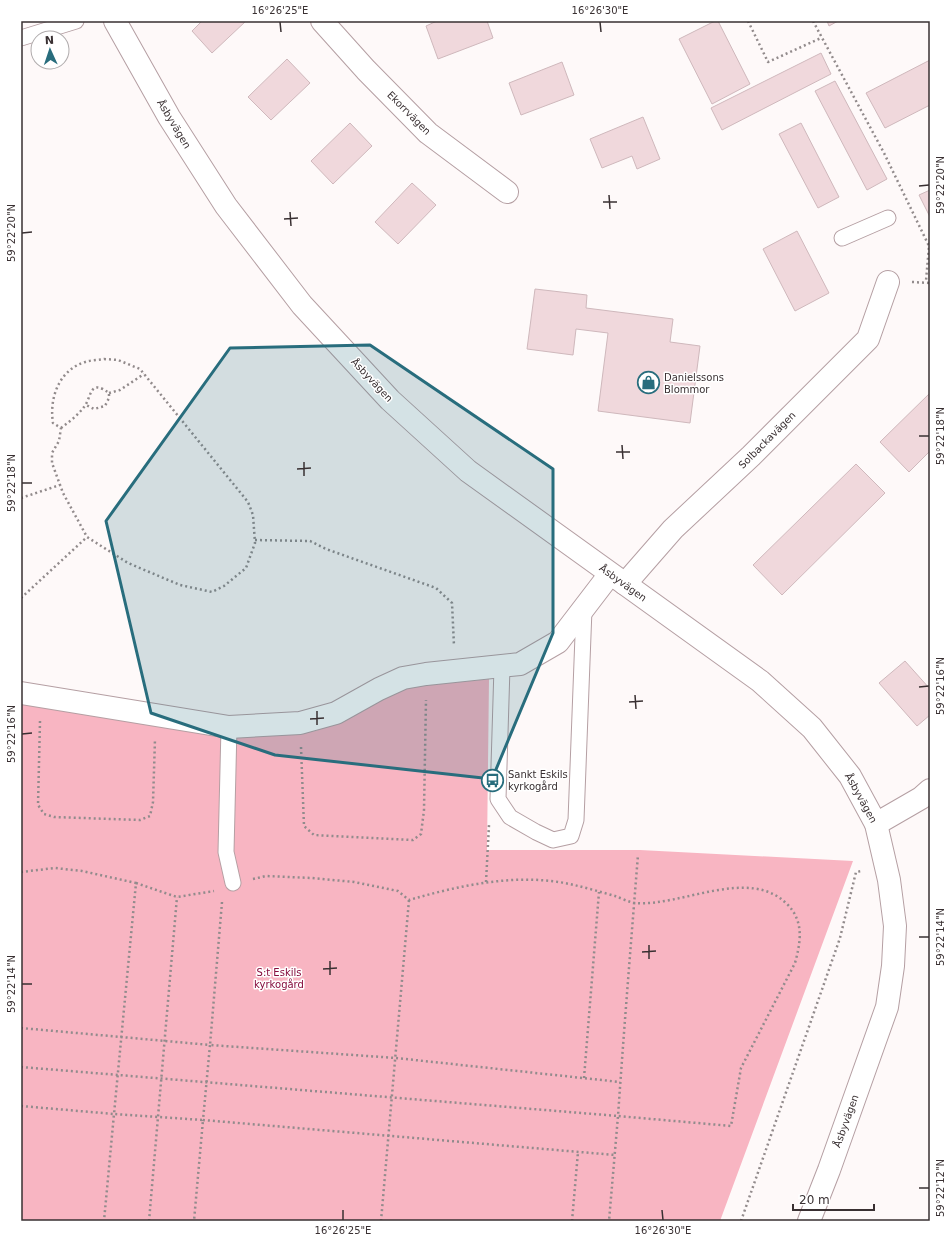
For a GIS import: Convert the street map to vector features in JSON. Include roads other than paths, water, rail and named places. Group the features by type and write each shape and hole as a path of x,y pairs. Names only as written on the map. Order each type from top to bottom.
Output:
{"street":[{"name":"Åsbyvägen","path":"115,21 169,117 226,206 302,305 390,400 468,471 760,681 812,728 850,776 876,824 886,868 895,926 893,966 887,1007 829,1170 809,1221"},
{"name":"Ekorrvägen","path":"322,21 366,70 428,133 507,192"},
{"name":"Solbackavägen","path":"31,694 229,727 300,723 336,714 379,689 403,678 455,670 502,667 520,664 558,642 584,609 751,456 868,339 888,282"},
{"path":"876,824 921,798 930,790"}],"lane":[{"path":"21,38 76,21"},
{"path":"842,238 888,218"},
{"path":"502,667 498,799 510,817 536,832 553,840 571,836 576,820 584,609"},
{"path":"228,886 226,852 229,727"}],"place":[{"name":"Danielssons Blommor","path":"648,383"},
{"name":"Sankt Eskils kyrkogård","path":"493,780"}],"park label":[{"name":"S:t Eskils kyrkogård","path":"279,978"}]}
